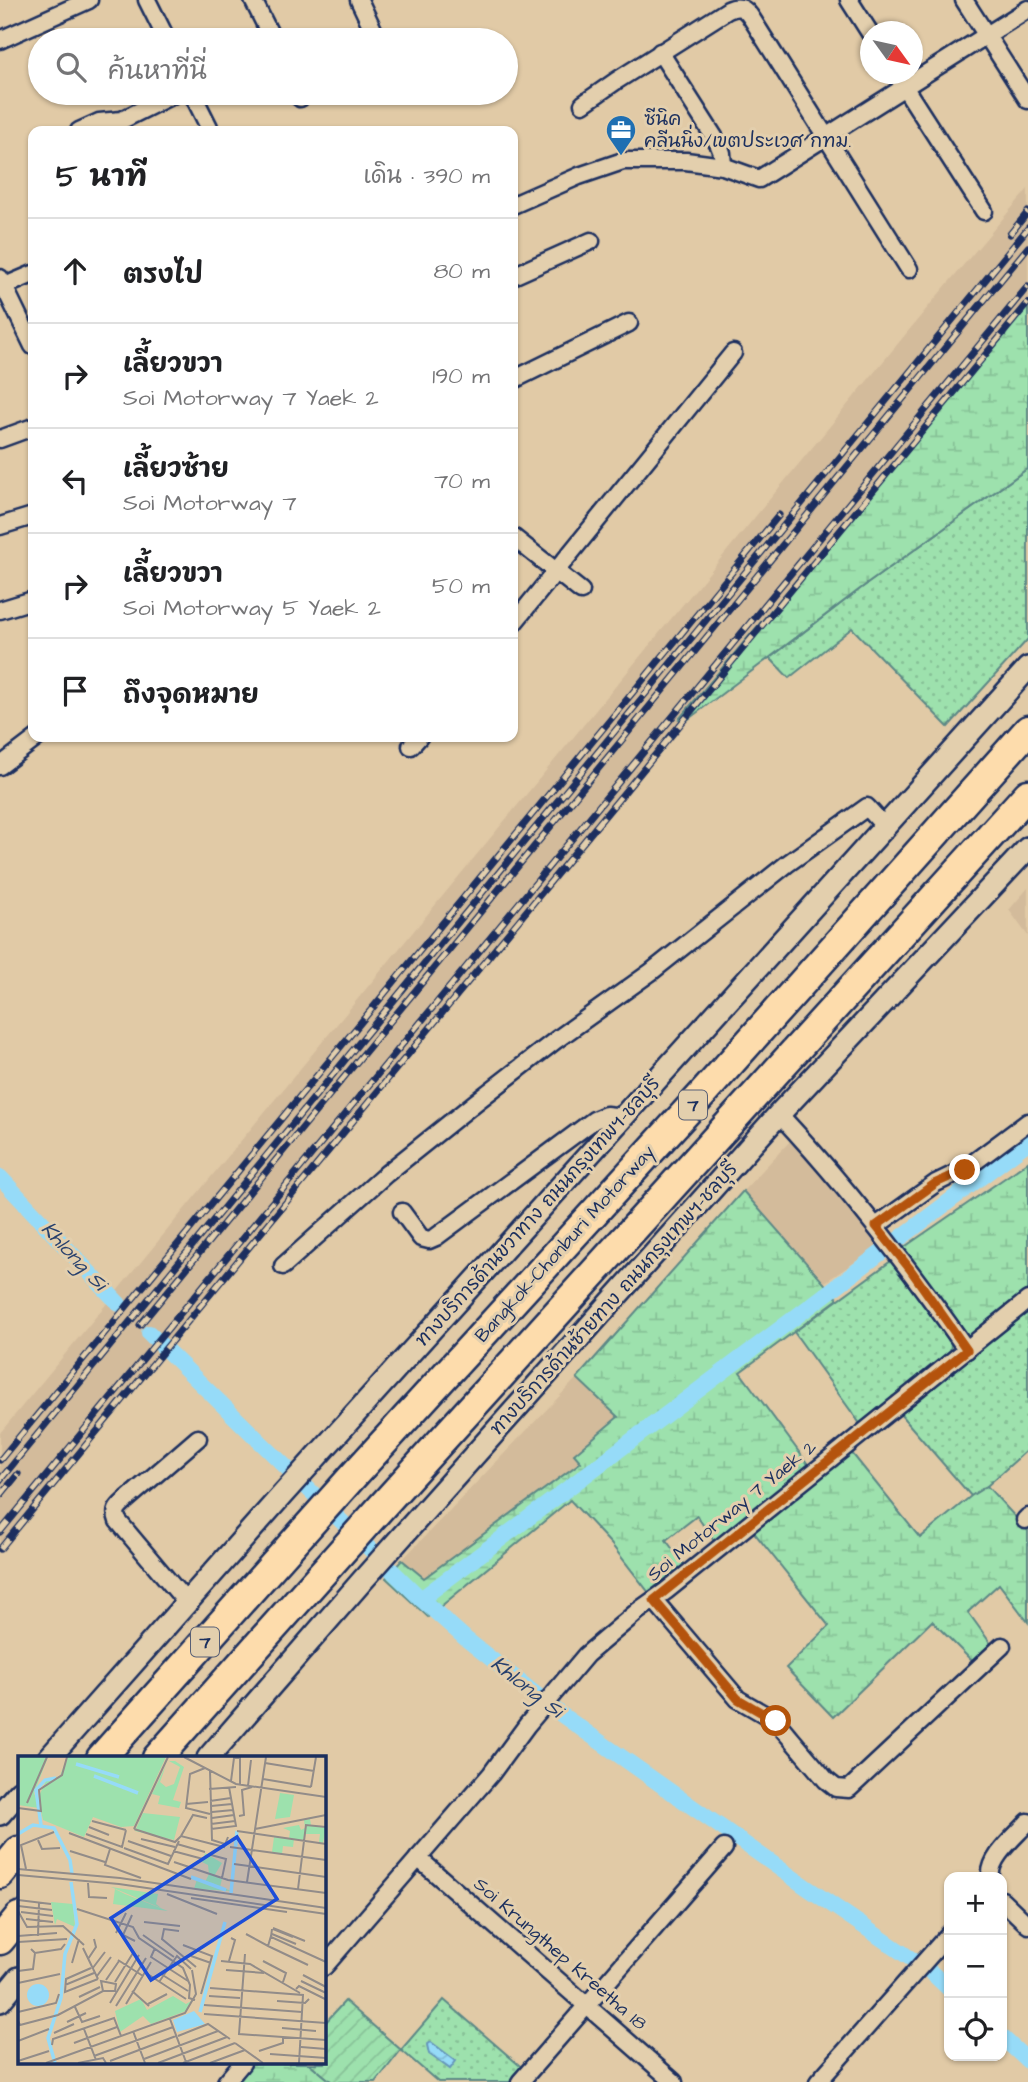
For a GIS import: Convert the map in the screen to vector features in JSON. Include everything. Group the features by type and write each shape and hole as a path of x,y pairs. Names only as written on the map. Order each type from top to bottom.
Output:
{"highway":[{"name":"Bangkok-Chonburi Motorway","path":"103,1756 353,1476 700,1097 1028,730"},
{"name":"7","path":"159,1756 1028,794"},
{"path":"0,1874 18,1852"},
{"path":"0,1940 18,1918"}],"main road":[{"name":"ทางบริการด้านขวาทาง ถนนกรุงเทพฯ-ชลบุรี","path":"51,1756 282,1495 1028,668"},
{"name":"ทางบริการด้านซ้ายทาง ถนนกรุงเทพฯ-ชลบุรี","path":"210,1756 362,1581 779,1114 1028,848"},
{"path":"0,1814 18,1793"},
{"path":"0,2001 18,1979"}],"street":[{"path":"0,40 89,0"},
{"path":"147,0 161,28"},
{"path":"253,0 266,28"},
{"path":"359,0 372,28"},
{"path":"849,0 862,21"},
{"path":"964,0 1028,100"},
{"path":"583,104 728,10 735,6 742,8 747,11 909,269"},
{"path":"923,69 986,36 1028,9"},
{"path":"660,52 718,144 723,166"},
{"path":"518,203 579,176 623,162 686,161 723,166 759,179 826,137 896,84"},
{"path":"904,84 984,211"},
{"path":"90,126 99,122 118,126 155,105"},
{"path":"198,105 208,126"},
{"path":"518,274 591,241"},
{"path":"28,276 1,284 28,336"},
{"path":"518,378 629,323"},
{"path":"518,618 733,353"},
{"path":"0,439 28,429"},
{"path":"0,526 28,518"},
{"path":"518,541 581,591"},
{"path":"0,610 28,602"},
{"path":"0,766 31,742"},
{"path":"282,1266 386,1174 476,1102 556,1040 639,982 787,864 867,807 885,827"},
{"path":"779,1114 879,1229 967,1350"},
{"path":"402,1212 421,1238 429,1240 594,1120 606,1115 624,1117"},
{"path":"879,1229 936,1183 965,1170 1028,1122"},
{"name":"Soi Motorway 7 Yaek 2","path":"326,1965 491,1774 586,1656 1028,1300"},
{"path":"187,1603 115,1514 117,1508 198,1438"},
{"path":"654,1600 738,1699 776,1721 826,1780 843,1790 849,1789 1002,1646"},
{"path":"990,1872 995,1858 1028,1822"},
{"path":"520,2082 724,1849"},
{"name":"Soi Krungthep Kreetha 18","path":"418,1858 674,2082"},
{"path":"1007,1905 1028,1925"},
{"path":"818,2082 948,1935"},
{"path":"226,2082 241,2064"}],"shaded area":[{"path":"1028,189 1028,303 0,1545 0,1433"},
{"path":"1028,888 1028,936 1009,910"},
{"path":"793,1138 882,1244 825,1282 743,1191"},
{"path":"577,1378 619,1417 574,1454 582,1462 423,1578 402,1560"}],"green space":[{"path":"1028,306 1028,468 860,589 686,721 679,719"},
{"path":"1028,468 1028,639 948,727 852,628 789,678 770,658 860,589"},
{"path":"1028,1162 1028,1291 968,1341 903,1248"},
{"path":"743,1191 838,1299 740,1372 810,1467 716,1544 697,1516 666,1540 685,1566 650,1594 611,1544 570,1500 428,1617 386,1578 402,1560 424,1578 581,1462 574,1454 618,1417 577,1378"},
{"path":"891,1261 951,1343 950,1355 861,1425 794,1332"},
{"path":"1028,1308 1028,1449 987,1486 971,1496 900,1414"},
{"path":"851,1452 920,1538 987,1486 1028,1531 1028,1622 999,1584 968,1612 991,1644 973,1662 932,1621 833,1717 786,1668 829,1626 752,1530"},
{"path":"444,2000 526,2071 516,2082 438,2082 401,2050"},
{"path":"345,2001 401,2050 376,2082 332,2082 310,2064 326,2064 326,2022"},
{"path":"247,2064 310,2064 332,2082 231,2082"}],"water":[{"path":"431,2042 456,2061 450,2069 429,2054 427,2045"}],"waterway":[{"path":"421,1599 1028,1142"},
{"name":"Khlong Si","path":"0,1177 119,1304"},
{"name":"Khlong Si","path":"149,1333 421,1599 466,1639 562,1715 932,1973 944,1984"},
{"name":"Khlong Si","path":"1007,2042 1028,2061"}],"railway":[{"path":"1010,234 1028,212"},
{"path":"0,1480 1028,228"},
{"path":"140,1325 1028,247"},
{"path":"0,1532 1028,286"},
{"path":"0,1549 1028,303"},
{"path":"0,1460 779,515"},
{"path":"0,1496 18,1474"}],"place":[{"name":"ซีนิค คลีนนิ่ง/เขตประเวศ กทม.","path":"621,157"}],"route":[{"path":"776,1721 738,1699 654,1600 967,1350 876,1226 936,1183 965,1170"}]}
